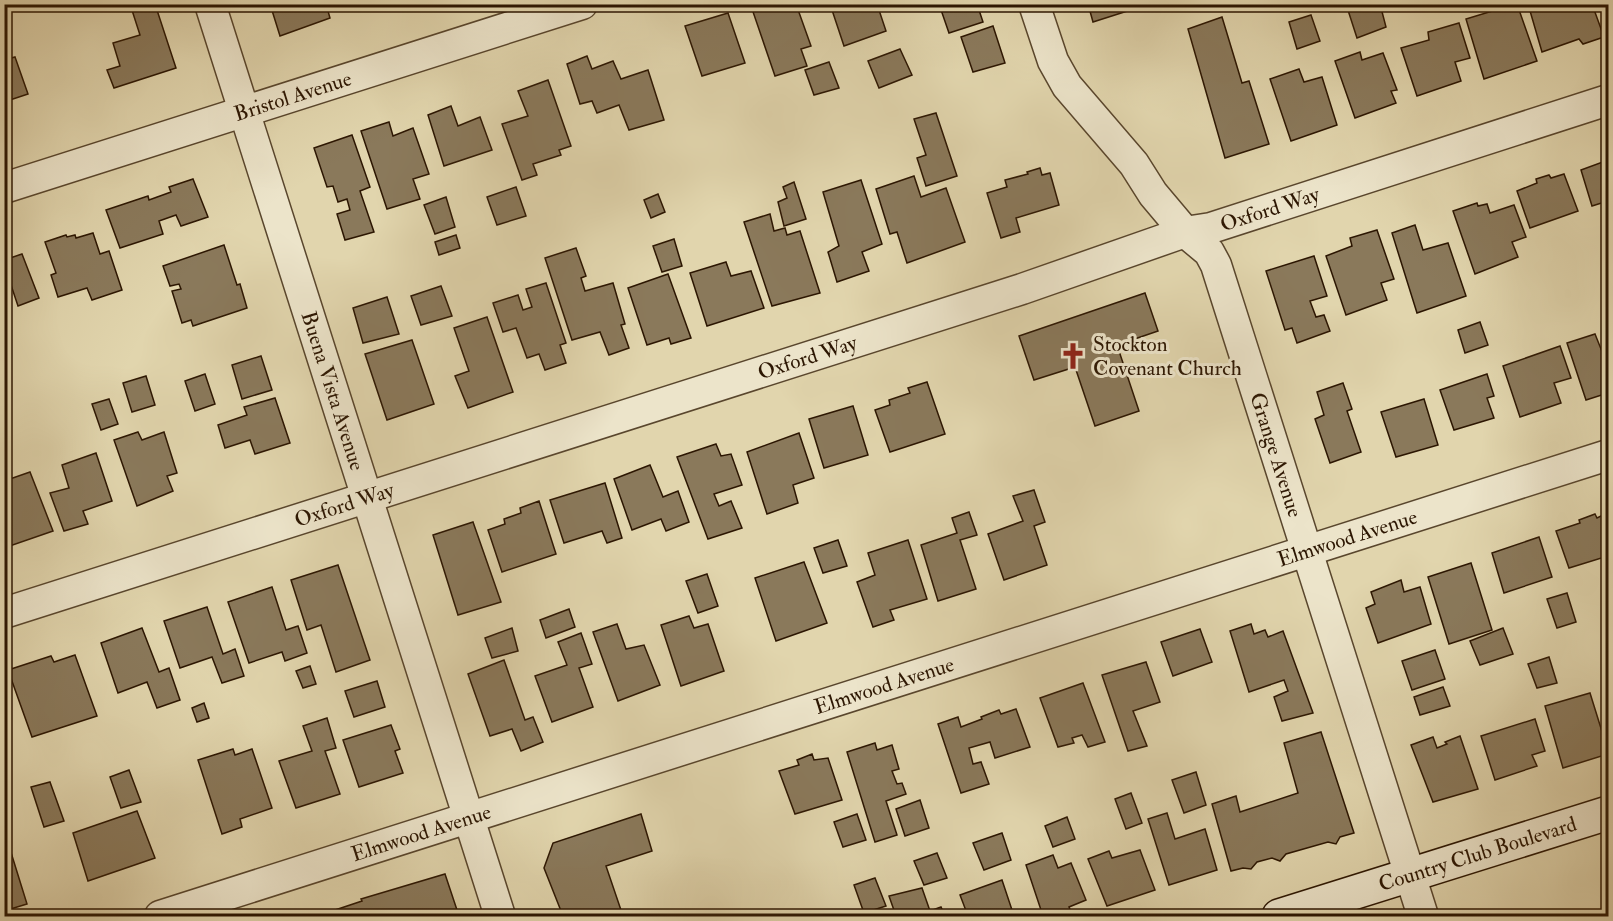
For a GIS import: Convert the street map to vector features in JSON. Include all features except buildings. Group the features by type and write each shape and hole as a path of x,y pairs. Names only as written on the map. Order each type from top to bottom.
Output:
{"street":[{"name":"Buena Vista Avenue","path":"210,4 500,916"},
{"name":"Bristol Avenue","path":"4,188 582,4"},
{"name":"Grange Avenue","path":"1034,4 1053,61 1067,86 1134,164 1153,194 1185,232 1209,252 1216,265 1423,916"},
{"name":"Oxford Way","path":"4,613 1022,289 1185,232 1211,228 1608,100"},
{"name":"Elmwood Avenue","path":"160,916 1608,455"},
{"name":"Country Club Boulevard","path":"1280,916 1608,813"}],"place":[{"name":"Stockton Covenant Church","path":"1073,356"}]}
